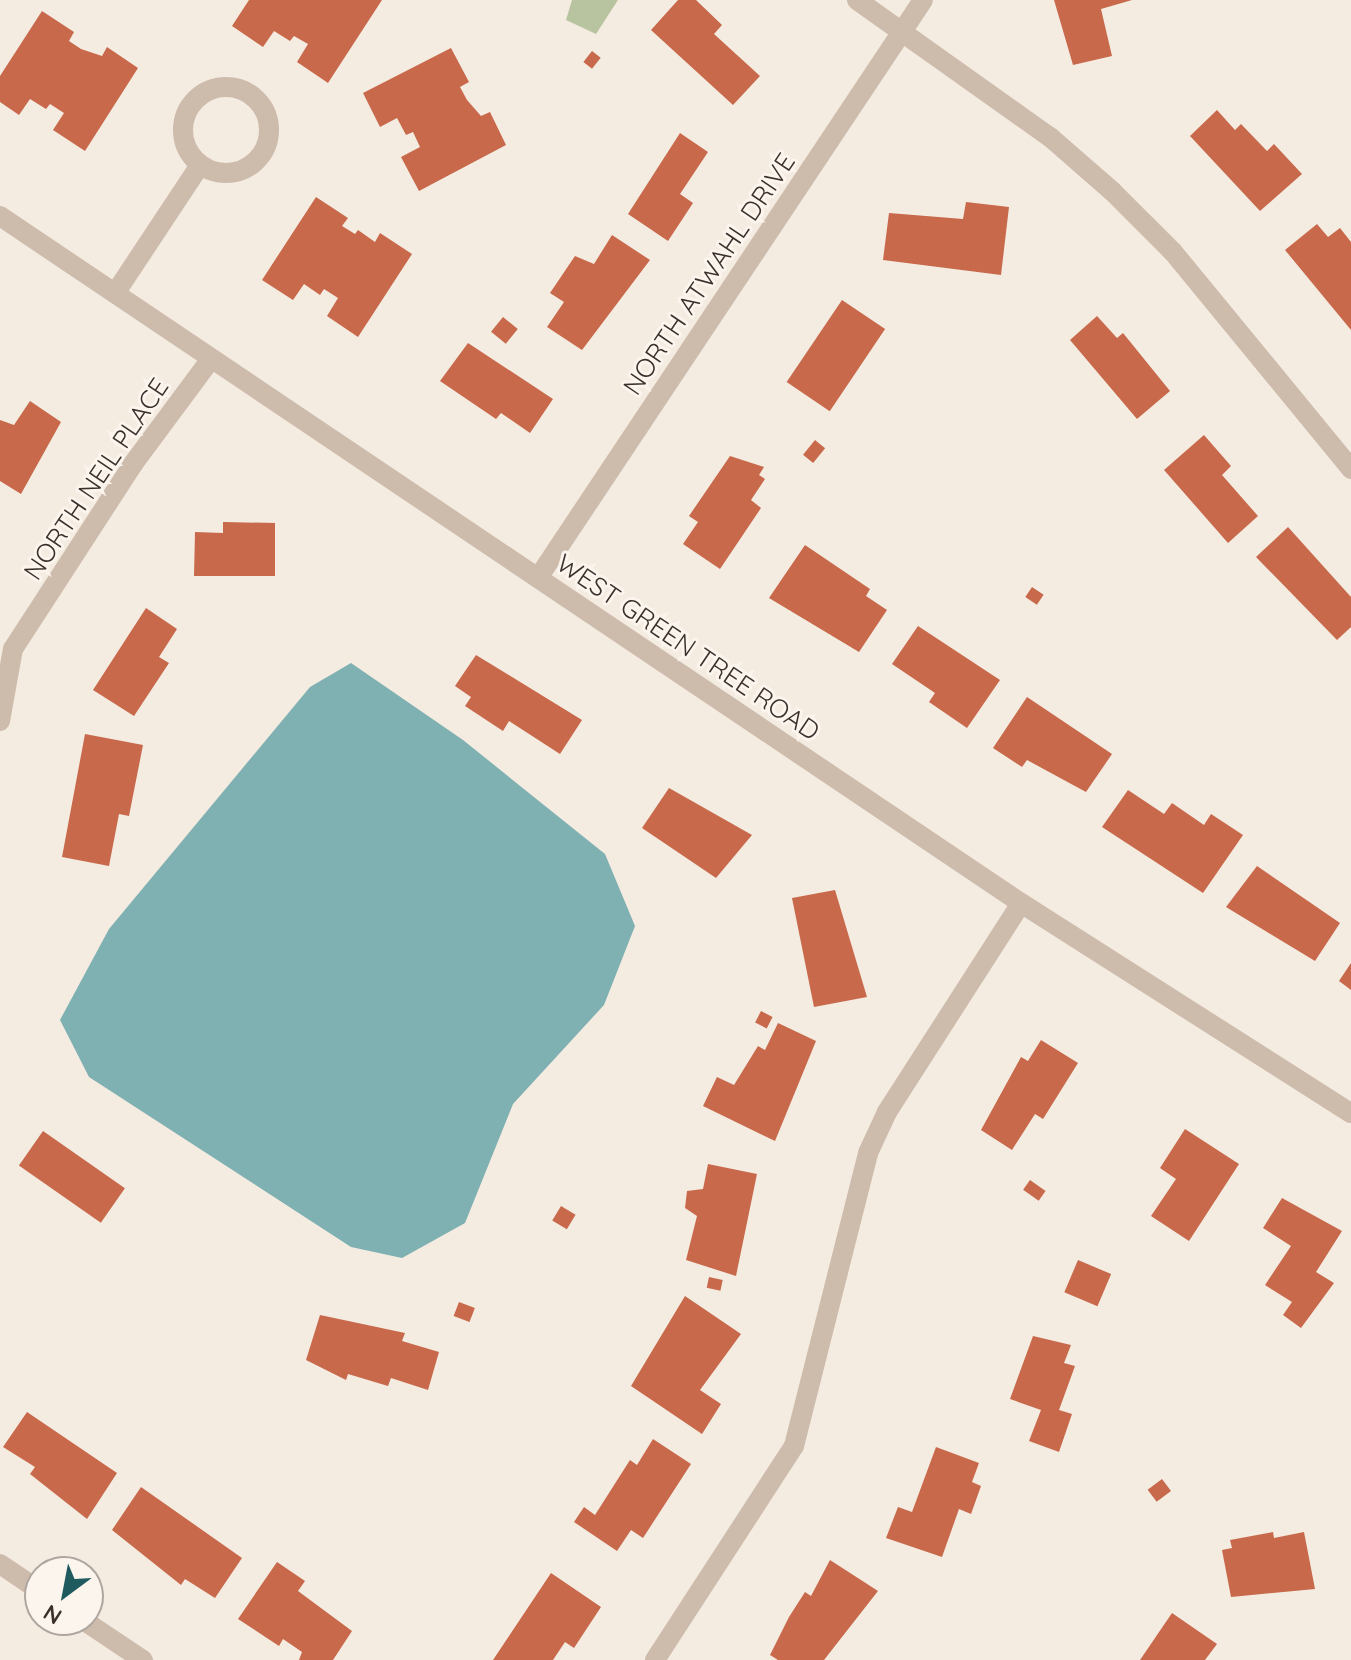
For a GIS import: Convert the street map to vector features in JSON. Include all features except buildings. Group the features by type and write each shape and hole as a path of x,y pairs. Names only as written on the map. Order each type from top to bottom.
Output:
{"street":[{"path":"857,0 1050,137 1112,191 1173,252 1351,469"},
{"name":"NORTH ATWAHL DRIVE","path":"538,578 923,0"},
{"path":"233,87 258,101 269,127 253,164 226,173 200,165 182,127 194,101 233,87"},
{"path":"116,292 200,165"},
{"name":"WEST GREEN TREE ROAD","path":"0,216 1021,903 1351,1113"},
{"name":"NORTH NEIL PLACE","path":"0,721 13,649 133,464 211,359"},
{"path":"655,1660 794,1446 868,1153 887,1112 1021,903"},
{"path":"0,1564 24,1580"},
{"path":"104,1634 143,1660"}],"green space":[{"path":"572,0 618,0 596,34 566,20"}],"water":[{"path":"351,663 463,740 605,854 635,926 604,1005 513,1104 465,1223 402,1258 351,1247 89,1077 60,1020 109,929 310,687"}]}
